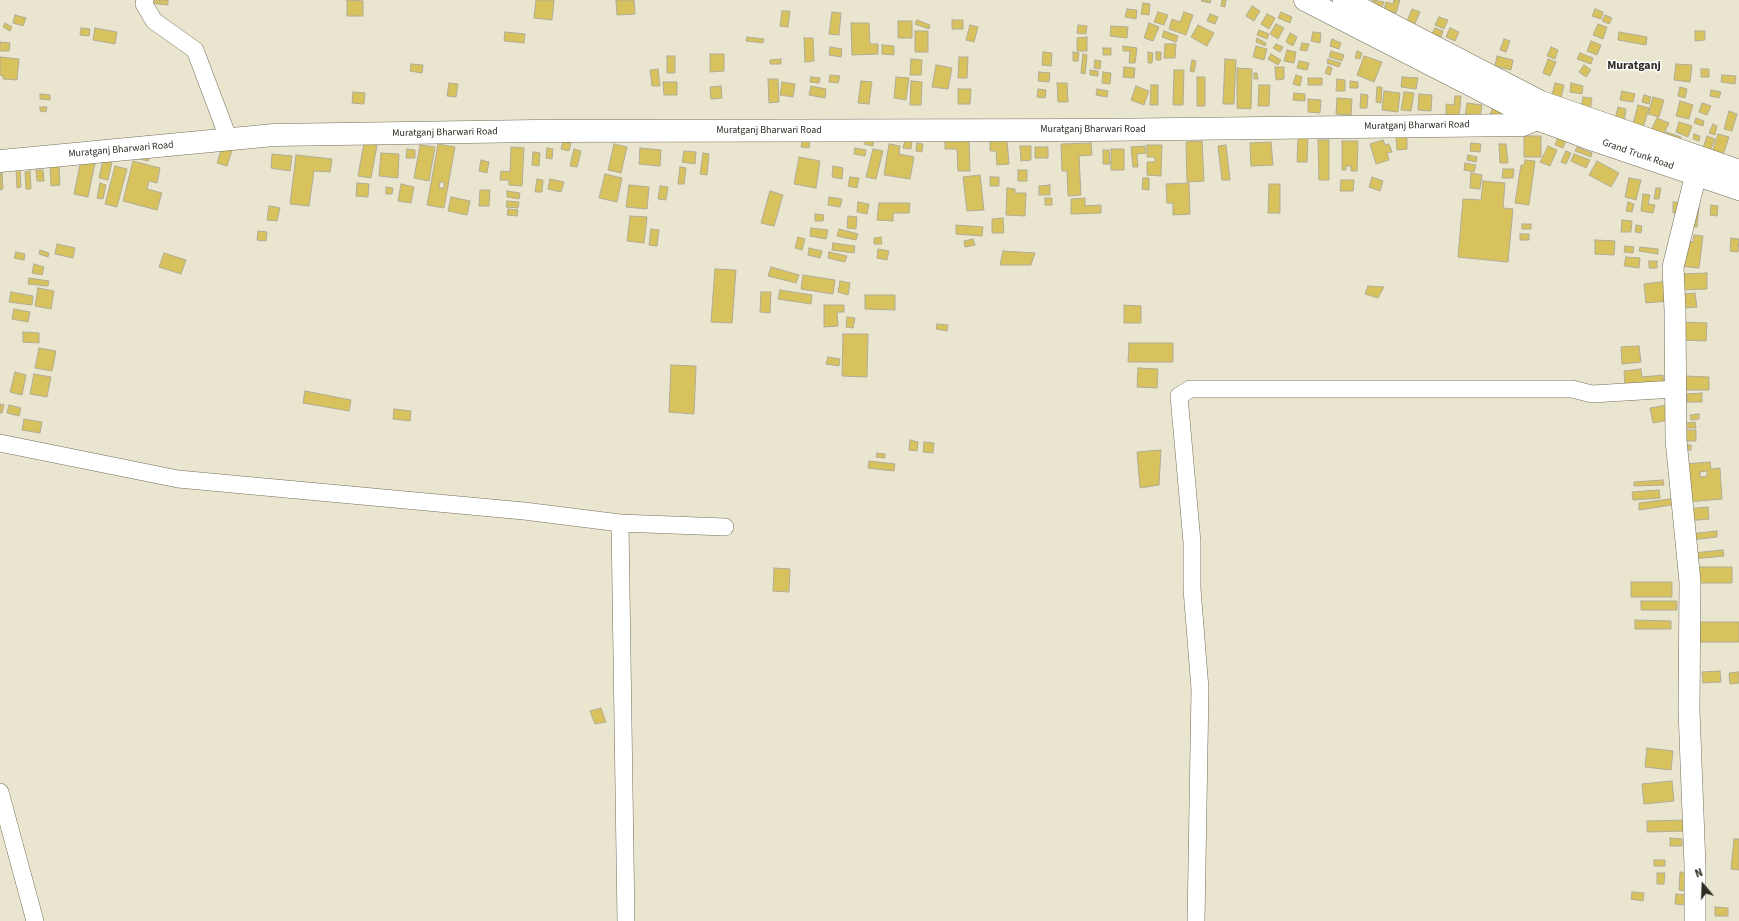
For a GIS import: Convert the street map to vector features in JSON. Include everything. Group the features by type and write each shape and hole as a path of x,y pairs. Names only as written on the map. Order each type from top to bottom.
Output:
{"main road":[{"path":"1305,0 1367,14"},
{"path":"1344,0 1367,14"},
{"name":"Grand Trunk Road","path":"1367,14 1544,109 1588,138 1698,166 1739,171"},
{"name":"Muratganj Bharwari Road","path":"0,161 274,135 535,131 1093,130 1523,125 1544,109"},
{"name":"Grand Trunk Road","path":"1698,166 1739,189"}],"street":[{"path":"145,0 144,4 154,21 195,50 229,140"},
{"path":"1695,921 1695,866 1689,710 1690,582 1676,440 1675,310 1673,267 1698,166"},
{"path":"1196,921 1200,689 1192,590 1192,542 1179,396 1190,389 1572,390 1592,394 1675,389"},
{"path":"0,443 178,480 524,511 620,523 725,527"},
{"path":"620,523 626,921"},
{"path":"0,792 35,921"}],"building":[{"path":"148,0 168,0 168,5 148,3"},
{"path":"347,0 363,1 363,16 347,16"},
{"path":"536,0 554,0 552,20 534,18"},
{"path":"616,0 634,0 635,14 617,15"},
{"path":"1211,0 1210,3 1201,1"},
{"path":"1222,0 1226,0 1225,7 1221,6"},
{"path":"1373,0 1384,2 1381,10 1371,6"},
{"path":"1394,0 1400,0 1396,13 1384,10 1386,2 1393,4"},
{"path":"1143,3 1150,4 1149,15 1141,14"},
{"path":"1252,6 1260,11 1254,21 1246,16"},
{"path":"1127,9 1137,10 1136,19 1125,17"},
{"path":"1412,9 1420,12 1414,26 1406,23"},
{"path":"1595,9 1603,12 1601,19 1592,16"},
{"path":"782,11 790,11 788,27 780,26"},
{"path":"832,12 841,13 839,35 829,34"},
{"path":"1158,12 1168,15 1164,25 1154,22"},
{"path":"1184,12 1193,15 1186,35 1169,29 1172,19 1180,22"},
{"path":"1281,12 1292,17 1290,23 1278,18"},
{"path":"1210,14 1218,17 1215,24 1207,21"},
{"path":"1267,14 1275,18 1269,29 1261,24"},
{"path":"15,15 26,18 23,26 13,23"},
{"path":"1605,15 1612,18 1609,24 1602,21"},
{"path":"1439,17 1448,20 1444,29 1435,25"},
{"path":"917,20 930,25 929,29 915,24"},
{"path":"952,20 963,20 963,29 952,29"},
{"path":"898,21 912,21 912,38 898,38"},
{"path":"5,23 12,27 10,31 3,27"},
{"path":"851,23 869,23 870,44 878,44 878,54 852,55"},
{"path":"1149,23 1159,27 1153,41 1144,38"},
{"path":"1276,24 1284,28 1278,39 1270,34"},
{"path":"1598,24 1607,27 1603,39 1593,35"},
{"path":"970,25 978,27 974,42 966,40"},
{"path":"1078,25 1087,26 1086,34 1077,33"},
{"path":"1198,25 1214,33 1207,46 1191,37"},
{"path":"1111,26 1128,27 1127,38 1110,36"},
{"path":"81,28 90,29 89,36 80,35"},
{"path":"95,28 117,32 115,44 93,40"},
{"path":"1435,28 1443,31 1441,37 1432,34"},
{"path":"1450,28 1459,32 1455,41 1446,37"},
{"path":"1259,30 1269,34 1267,39 1257,35"},
{"path":"915,31 928,31 928,52 915,52"},
{"path":"1164,31 1178,36 1176,42 1162,37"},
{"path":"1695,31 1705,31 1705,40 1695,41"},
{"path":"505,32 525,34 524,43 504,41"},
{"path":"1313,32 1321,33 1320,43 1311,41"},
{"path":"1619,32 1647,37 1646,45 1618,40"},
{"path":"1290,33 1297,37 1293,46 1286,42"},
{"path":"747,37 764,39 763,43 746,41"},
{"path":"1087,37 1087,51 1077,51 1077,38"},
{"path":"804,38 813,38 814,61 805,62"},
{"path":"1257,38 1266,43 1265,46 1256,42"},
{"path":"1332,39 1341,43 1339,49 1330,46"},
{"path":"1504,39 1510,41 1506,52 1500,50"},
{"path":"1591,41 1601,45 1597,55 1587,51"},
{"path":"0,42 10,43 9,51 0,51"},
{"path":"1302,43 1309,44 1307,51 1300,50"},
{"path":"1165,44 1176,44 1175,58 1164,58"},
{"path":"1276,44 1283,47 1280,52 1273,48"},
{"path":"882,45 894,46 894,55 882,54"},
{"path":"1123,46 1137,48 1135,63 1129,63 1130,51 1123,51"},
{"path":"1256,46 1267,49 1264,60 1253,57"},
{"path":"830,47 842,49 841,57 829,55"},
{"path":"1551,47 1558,50 1555,59 1547,56"},
{"path":"1103,48 1111,48 1111,55 1103,55"},
{"path":"1287,50 1296,52 1294,63 1284,61"},
{"path":"1331,51 1344,55 1342,61 1329,57"},
{"path":"1357,51 1362,53 1360,59 1355,58"},
{"path":"1043,52 1052,53 1051,66 1042,65"},
{"path":"1073,52 1079,53 1078,61 1073,61"},
{"path":"1148,52 1153,53 1152,63 1148,63"},
{"path":"1156,52 1161,52 1161,60 1156,60"},
{"path":"1580,53 1593,58 1591,64 1577,59"},
{"path":"710,54 724,54 724,71 710,72"},
{"path":"1083,54 1087,55 1085,74 1081,73"},
{"path":"1271,54 1281,60 1278,65 1268,59"},
{"path":"667,56 675,56 675,73 667,73"},
{"path":"1364,56 1382,62 1374,82 1357,75"},
{"path":"1497,56 1513,60 1511,70 1495,66"},
{"path":"0,57 19,59 17,80 3,79 3,76 0,75"},
{"path":"959,57 968,57 967,78 958,78"},
{"path":"781,59 781,64 770,64 770,60"},
{"path":"911,59 922,60 921,75 910,75"},
{"path":"1225,59 1236,60 1234,104 1223,104"},
{"path":"1328,59 1341,63 1339,67 1327,63"},
{"path":"1548,59 1556,62 1550,76 1543,73"},
{"path":"1095,60 1101,61 1100,69 1094,68"},
{"path":"1192,60 1196,61 1194,72 1190,71"},
{"path":"1299,61 1309,63 1307,70 1297,68"},
{"path":"411,64 423,65 422,73 410,71"},
{"path":"1676,64 1692,65 1690,82 1674,80"},
{"path":"936,65 952,68 948,89 932,87"},
{"path":"1584,65 1591,70 1586,77 1579,72"},
{"path":"1328,66 1332,68 1330,75 1325,73"},
{"path":"1124,67 1135,68 1134,78 1123,77"},
{"path":"1275,67 1284,67 1284,79 1276,80"},
{"path":"1237,68 1252,69 1251,109 1237,108"},
{"path":"658,69 660,86 652,86 650,70"},
{"path":"1701,69 1709,69 1709,77 1701,77"},
{"path":"1090,70 1098,71 1098,76 1090,75"},
{"path":"1174,70 1184,70 1183,105 1173,105"},
{"path":"1039,72 1050,73 1049,82 1038,81"},
{"path":"1103,72 1111,73 1110,84 1102,83"},
{"path":"1254,73 1257,73 1258,79 1254,79"},
{"path":"830,75 840,76 838,83 829,82"},
{"path":"1296,75 1302,77 1300,86 1293,84"},
{"path":"1722,75 1736,76 1735,84 1721,82"},
{"path":"811,77 820,78 819,83 810,82"},
{"path":"896,77 909,78 906,100 894,98"},
{"path":"1197,77 1205,77 1205,106 1197,106"},
{"path":"1402,77 1418,78 1416,89 1401,87"},
{"path":"1308,78 1322,78 1322,85 1308,85"},
{"path":"768,79 778,79 779,102 769,103"},
{"path":"1337,79 1345,80 1345,91 1336,91"},
{"path":"861,81 872,82 869,104 858,103"},
{"path":"911,81 922,82 921,105 910,105"},
{"path":"1350,81 1358,82 1358,88 1350,88"},
{"path":"663,82 677,82 677,95 664,95"},
{"path":"782,82 795,84 793,97 780,95"},
{"path":"449,83 458,84 456,97 447,96"},
{"path":"1057,83 1067,83 1068,102 1058,102"},
{"path":"1555,83 1564,85 1561,98 1552,95"},
{"path":"1571,83 1583,86 1582,94 1570,92"},
{"path":"1151,85 1158,85 1158,105 1150,105"},
{"path":"1259,85 1270,85 1269,106 1258,106"},
{"path":"721,86 722,98 711,99 710,87"},
{"path":"811,86 826,89 825,98 809,95"},
{"path":"1136,86 1149,91 1144,105 1131,100"},
{"path":"1377,87 1382,87 1381,103 1376,102"},
{"path":"1680,87 1687,89 1685,98 1678,96"},
{"path":"958,89 971,89 970,104 958,104"},
{"path":"1038,89 1046,90 1045,98 1037,97"},
{"path":"1097,89 1108,91 1107,97 1096,95"},
{"path":"1711,90 1721,92 1719,98 1710,96"},
{"path":"1384,91 1400,93 1398,112 1382,110"},
{"path":"1622,91 1635,94 1633,102 1620,100"},
{"path":"353,92 365,93 364,104 352,103"},
{"path":"1404,92 1414,93 1411,111 1401,110"},
{"path":"1294,93 1305,94 1305,101 1293,100"},
{"path":"40,94 50,95 50,100 40,99"},
{"path":"1361,94 1368,95 1367,108 1360,108"},
{"path":"1419,94 1432,95 1431,111 1418,110"},
{"path":"1644,95 1651,97 1649,104 1642,102"},
{"path":"1455,96 1461,96 1459,118 1446,118 1446,104 1454,105"},
{"path":"1583,97 1592,98 1590,111 1581,109"},
{"path":"1653,97 1664,100 1659,117 1648,114"},
{"path":"1337,98 1352,99 1351,115 1336,114"},
{"path":"1308,99 1321,100 1320,113 1308,112"},
{"path":"1680,101 1693,105 1689,119 1676,116"},
{"path":"1467,103 1482,105 1480,118 1465,116"},
{"path":"1702,103 1711,106 1707,115 1699,112"},
{"path":"1638,105 1649,108 1641,134 1631,131"},
{"path":"40,107 47,107 46,112 40,111"},
{"path":"1493,107 1504,110 1501,118 1490,115"},
{"path":"1618,107 1626,109 1624,122 1615,119"},
{"path":"1729,111 1737,114 1732,131 1724,129"},
{"path":"1657,118 1669,123 1663,135 1651,130"},
{"path":"1696,118 1704,121 1703,126 1694,123"},
{"path":"1679,122 1692,126 1688,137 1676,132"},
{"path":"1713,124 1717,126 1715,135 1709,133"},
{"path":"1666,132 1681,137 1678,147 1663,142"},
{"path":"1559,134 1567,137 1563,148 1555,145"},
{"path":"1694,134 1700,136 1699,141 1693,139"},
{"path":"1718,134 1729,137 1721,161 1710,158"},
{"path":"866,136 874,137 873,146 864,144"},
{"path":"1524,136 1541,136 1541,157 1524,157"},
{"path":"1707,136 1715,139 1708,156 1701,154"},
{"path":"1298,137 1308,138 1307,162 1297,162"},
{"path":"1396,137 1407,137 1407,149 1397,150"},
{"path":"905,140 912,141 911,149 903,148"},
{"path":"969,140 970,171 958,171 957,149 945,149 945,141"},
{"path":"1007,140 1009,164 997,165 996,151 990,151 990,141"},
{"path":"1318,140 1329,140 1329,180 1319,180"},
{"path":"1383,140 1385,145 1389,144 1392,152 1387,153 1389,160 1376,164 1370,144"},
{"path":"563,141 571,143 569,151 561,149"},
{"path":"802,141 810,142 809,148 801,147"},
{"path":"1202,141 1204,181 1187,182 1186,142"},
{"path":"1342,141 1358,141 1357,171 1351,171 1351,166 1346,166 1346,170 1342,170"},
{"path":"1271,142 1273,165 1251,166 1250,143"},
{"path":"364,143 377,145 371,178 358,176"},
{"path":"917,143 923,144 922,152 916,151"},
{"path":"1091,143 1092,155 1079,156 1081,195 1068,196 1067,171 1062,171 1061,144"},
{"path":"1471,143 1481,144 1480,152 1470,151"},
{"path":"438,144 455,147 444,208 427,205","holes":["440,182 444,182 444,188 439,188"]},
{"path":"614,144 627,147 621,173 608,170"},
{"path":"889,144 900,146 899,154 914,157 910,179 884,175"},
{"path":"1499,144 1506,144 1508,163 1500,163"},
{"path":"420,145 435,147 429,181 414,178"},
{"path":"1147,145 1162,145 1161,176 1147,175 1147,162 1155,162 1155,157 1147,157"},
{"path":"1226,145 1230,180 1222,180 1218,146"},
{"path":"1020,146 1031,146 1031,160 1021,161"},
{"path":"1145,146 1146,153 1137,154 1138,167 1133,167 1131,147"},
{"path":"1548,146 1557,150 1550,166 1540,162"},
{"path":"222,147 232,150 227,166 217,163"},
{"path":"511,147 524,148 522,186 509,185 509,180 500,180 501,171 510,172"},
{"path":"1035,147 1048,147 1048,158 1035,158"},
{"path":"1577,147 1592,153 1591,157 1575,151"},
{"path":"547,148 553,149 552,159 546,158"},
{"path":"640,148 661,150 660,166 639,164"},
{"path":"855,148 866,150 865,156 854,154"},
{"path":"407,149 415,150 415,158 406,158"},
{"path":"574,149 581,151 577,167 570,166"},
{"path":"873,149 883,151 876,179 866,177"},
{"path":"1111,149 1124,149 1124,170 1111,170"},
{"path":"1103,150 1109,150 1110,164 1103,164"},
{"path":"684,151 696,152 695,164 682,162"},
{"path":"1566,151 1571,153 1566,164 1561,162"},
{"path":"533,152 540,153 539,166 532,165"},
{"path":"381,153 399,154 398,178 379,176"},
{"path":"703,153 709,154 707,175 700,174"},
{"path":"272,154 292,156 290,171 271,168"},
{"path":"1574,154 1590,160 1586,168 1571,161"},
{"path":"296,155 332,159 330,172 314,171 309,206 290,204"},
{"path":"1468,155 1477,157 1476,162 1467,160"},
{"path":"799,157 820,161 816,188 794,184"},
{"path":"135,158 149,158 148,161"},
{"path":"81,160 95,163 88,197 74,194"},
{"path":"103,160 112,162 108,180 99,178"},
{"path":"481,160 489,162 487,173 479,171"},
{"path":"1525,160 1535,161 1529,205 1515,203 1521,165 1524,165"},
{"path":"133,161 160,168 157,183 149,181 147,189 162,193 157,210 123,201"},
{"path":"1597,161 1619,173 1611,187 1589,175"},
{"path":"1465,163 1476,165 1474,172 1464,170"},
{"path":"50,166 59,166 60,185 51,186"},
{"path":"115,166 127,169 117,207 105,204"},
{"path":"833,166 843,168 842,179 832,177"},
{"path":"680,167 686,168 684,184 678,184"},
{"path":"1503,169 1514,169 1513,178 1502,178"},
{"path":"16,170 20,170 21,187 17,188"},
{"path":"36,170 43,170 44,181 37,181"},
{"path":"1018,170 1027,170 1027,181 1018,181"},
{"path":"30,171 31,189 26,189 25,172"},
{"path":"2,173 3,189 0,190 0,174"},
{"path":"1471,173 1482,175 1480,189 1470,188"},
{"path":"605,174 622,178 617,202 599,198"},
{"path":"980,175 984,210 967,211 963,177"},
{"path":"850,177 859,178 857,188 848,186"},
{"path":"990,177 999,177 999,186 990,186"},
{"path":"1372,177 1383,181 1380,191 1369,187"},
{"path":"1143,178 1149,178 1149,190 1142,189"},
{"path":"1629,178 1641,180 1636,200 1625,197"},
{"path":"537,179 543,180 542,192 535,192"},
{"path":"550,179 564,182 561,192 548,189"},
{"path":"1341,180 1354,180 1353,191 1340,191"},
{"path":"1483,181 1505,183 1503,208 1513,209 1508,262 1458,257 1463,199 1481,200"},
{"path":"100,183 106,185 103,199 97,198"},
{"path":"357,183 369,184 368,197 356,196"},
{"path":"1189,183 1190,214 1173,215 1173,203 1167,203 1166,184"},
{"path":"401,184 414,187 411,203 398,201"},
{"path":"1269,184 1280,184 1280,213 1268,213"},
{"path":"629,185 649,187 647,209 626,207"},
{"path":"1050,185 1050,195 1039,195 1039,186"},
{"path":"660,186 668,187 666,200 658,199"},
{"path":"386,187 393,188 392,194 386,194"},
{"path":"1007,188 1015,189 1015,193 1026,193 1025,216 1006,215"},
{"path":"1656,188 1661,188 1659,199 1654,199"},
{"path":"480,190 490,190 489,206 479,206"},
{"path":"507,191 520,193 519,199 507,197"},
{"path":"770,191 783,195 774,226 761,223"},
{"path":"1643,194 1650,195 1648,204 1655,205 1653,213 1641,211"},
{"path":"451,197 470,201 467,215 448,211"},
{"path":"829,197 842,199 840,207 828,205"},
{"path":"1045,198 1052,198 1052,205 1045,205"},
{"path":"1085,198 1085,206 1101,205 1101,213 1071,214 1071,199"},
{"path":"507,201 519,202 518,208 506,207"},
{"path":"858,202 869,204 867,214 857,212"},
{"path":"1628,202 1634,204 1632,212 1626,211"},
{"path":"1673,202 1684,202 1684,213 1673,213"},
{"path":"879,203 910,203 909,213 893,213 893,221 877,220"},
{"path":"1689,205 1699,206 1697,227 1687,226"},
{"path":"1711,205 1718,206 1717,216 1710,215"},
{"path":"269,206 280,208 277,221 267,220"},
{"path":"508,209 518,210 517,216 507,215"},
{"path":"815,214 824,215 823,221 815,221"},
{"path":"630,216 647,217 644,243 627,241"},
{"path":"848,216 857,217 856,229 847,228"},
{"path":"1003,218 1004,233 992,233 992,219"},
{"path":"1622,220 1632,221 1631,232 1621,232"},
{"path":"1522,224 1531,224 1531,229 1522,229"},
{"path":"956,225 983,227 982,236 956,234"},
{"path":"1636,225 1642,226 1641,233 1635,232"},
{"path":"811,228 828,230 826,239 810,236"},
{"path":"651,229 659,230 657,246 649,245"},
{"path":"839,229 858,234 856,240 837,236"},
{"path":"258,231 267,232 266,241 257,240"},
{"path":"1520,234 1529,234 1529,240 1520,240"},
{"path":"1694,235 1703,236 1699,268 1677,266 1685,241 1693,242"},
{"path":"798,237 805,239 802,250 795,248"},
{"path":"881,237 882,244 874,244 874,238"},
{"path":"1731,238 1739,239 1738,252 1730,251"},
{"path":"973,239 975,245 965,247 964,241"},
{"path":"1595,240 1615,241 1614,255 1595,254"},
{"path":"833,243 855,246 854,253 832,250"},
{"path":"57,244 75,248 73,258 55,254"},
{"path":"1625,246 1634,247 1633,253 1624,252"},
{"path":"1640,247 1658,249 1658,254 1639,251"},
{"path":"809,248 822,251 820,258 808,255"},
{"path":"878,249 889,251 887,260 877,258"},
{"path":"40,250 49,253 48,257 39,254"},
{"path":"1003,251 1035,253 1031,265 1000,265"},
{"path":"16,252 25,254 24,260 14,258"},
{"path":"829,252 847,256 845,262 828,258"},
{"path":"164,253 186,260 181,274 159,267"},
{"path":"1626,257 1640,258 1639,268 1624,266"},
{"path":"1649,261 1657,261 1657,268 1649,268"},
{"path":"34,264 44,267 42,275 32,273"},
{"path":"771,267 799,275 796,283 768,276"},
{"path":"715,269 736,270 732,323 711,322"},
{"path":"1707,273 1707,289 1682,290 1681,274"},
{"path":"803,275 835,280 833,294 801,289"},
{"path":"29,278 49,281 48,286 28,284"},
{"path":"840,281 850,283 848,295 838,292"},
{"path":"1668,281 1669,301 1646,303 1644,284"},
{"path":"1368,286 1384,287 1378,298 1365,294"},
{"path":"38,288 54,291 51,309 35,306"},
{"path":"780,290 812,295 811,304 778,299"},
{"path":"11,292 33,296 32,305 9,302"},
{"path":"761,292 771,292 770,313 760,312"},
{"path":"1695,293 1697,307 1685,308 1684,294"},
{"path":"865,295 895,295 895,310 865,309"},
{"path":"824,305 844,305 844,312 837,312 838,326 824,327"},
{"path":"1124,305 1141,306 1141,323 1124,323"},
{"path":"14,309 30,312 28,322 12,319"},
{"path":"847,317 855,318 853,328 846,327"},
{"path":"1683,322 1707,323 1706,341 1682,340"},
{"path":"937,324 948,325 947,331 936,329"},
{"path":"23,332 39,333 39,343 23,342"},
{"path":"843,334 868,334 867,377 842,376"},
{"path":"1129,343 1173,343 1173,362 1128,362"},
{"path":"1639,346 1641,362 1622,364 1621,347"},
{"path":"39,348 56,351 52,371 35,368"},
{"path":"828,357 840,359 839,366 826,364"},
{"path":"671,365 696,366 694,414 669,412"},
{"path":"1138,368 1158,369 1157,388 1137,387"},
{"path":"1641,369 1642,377 1663,375 1664,383 1625,387 1624,371"},
{"path":"15,372 26,375 22,395 10,392"},
{"path":"34,374 51,377 47,397 30,394"},
{"path":"1684,376 1709,377 1709,390 1684,390"},
{"path":"305,391 351,400 349,411 303,403"},
{"path":"1702,393 1702,402 1687,402 1687,394"},
{"path":"0,404 4,405 2,413 0,413"},
{"path":"9,405 21,408 19,416 7,413"},
{"path":"1667,405 1669,420 1653,423 1650,408"},
{"path":"394,409 411,411 410,421 393,419"},
{"path":"1699,414 1699,419 1691,420 1690,415"},
{"path":"24,419 42,422 40,433 22,430"},
{"path":"1695,422 1696,428 1687,428 1686,423"},
{"path":"1686,430 1696,430 1696,441 1687,441"},
{"path":"910,440 918,442 917,451 909,450"},
{"path":"924,442 934,443 933,453 923,452"},
{"path":"1681,445 1691,445 1691,450 1681,450"},
{"path":"1161,450 1159,485 1140,488 1137,452"},
{"path":"877,453 885,454 885,458 876,457"},
{"path":"869,461 895,464 894,471 868,468"},
{"path":"1710,462 1711,469 1720,468 1722,499 1687,502 1684,464","holes":["1707,471 1707,476 1700,477 1700,472"]},
{"path":"1663,480 1664,485 1634,486 1634,482"},
{"path":"1659,490 1660,498 1633,500 1632,492"},
{"path":"1677,498 1678,504 1639,510 1639,503"},
{"path":"1708,507 1709,519 1687,521 1686,509"},
{"path":"1717,531 1717,537 1690,540 1689,534"},
{"path":"1723,550 1724,556 1693,559 1693,553"},
{"path":"1697,567 1732,567 1732,583 1697,583"},
{"path":"774,568 790,569 789,592 773,591"},
{"path":"1631,582 1672,582 1672,597 1631,597"},
{"path":"1641,601 1677,601 1677,610 1641,610"},
{"path":"1635,620 1671,621 1671,629 1635,629"},
{"path":"1700,622 1739,622 1739,642 1700,642"},
{"path":"1720,671 1721,682 1703,683 1702,672"},
{"path":"1739,672 1739,683 1730,684 1729,673"},
{"path":"601,708 606,722 595,724 590,711"},
{"path":"1647,748 1673,751 1671,770 1645,767"},
{"path":"1672,781 1674,801 1644,804 1642,784"},
{"path":"1687,820 1687,831 1647,832 1647,821"},
{"path":"1670,838 1682,839 1682,846 1670,846"},
{"path":"1734,839 1739,839 1739,870 1731,869"},
{"path":"1654,860 1665,860 1665,866 1654,866"},
{"path":"1680,872 1687,873 1686,891 1679,890"},
{"path":"1657,873 1665,873 1664,884 1657,884"},
{"path":"1632,892 1644,893 1643,901 1631,899"},
{"path":"1676,894 1686,895 1685,905 1675,904"},
{"path":"1715,907 1728,908 1728,916 1715,916"}],"district":[{"name":"Muratganj","path":"1634,66"}]}
